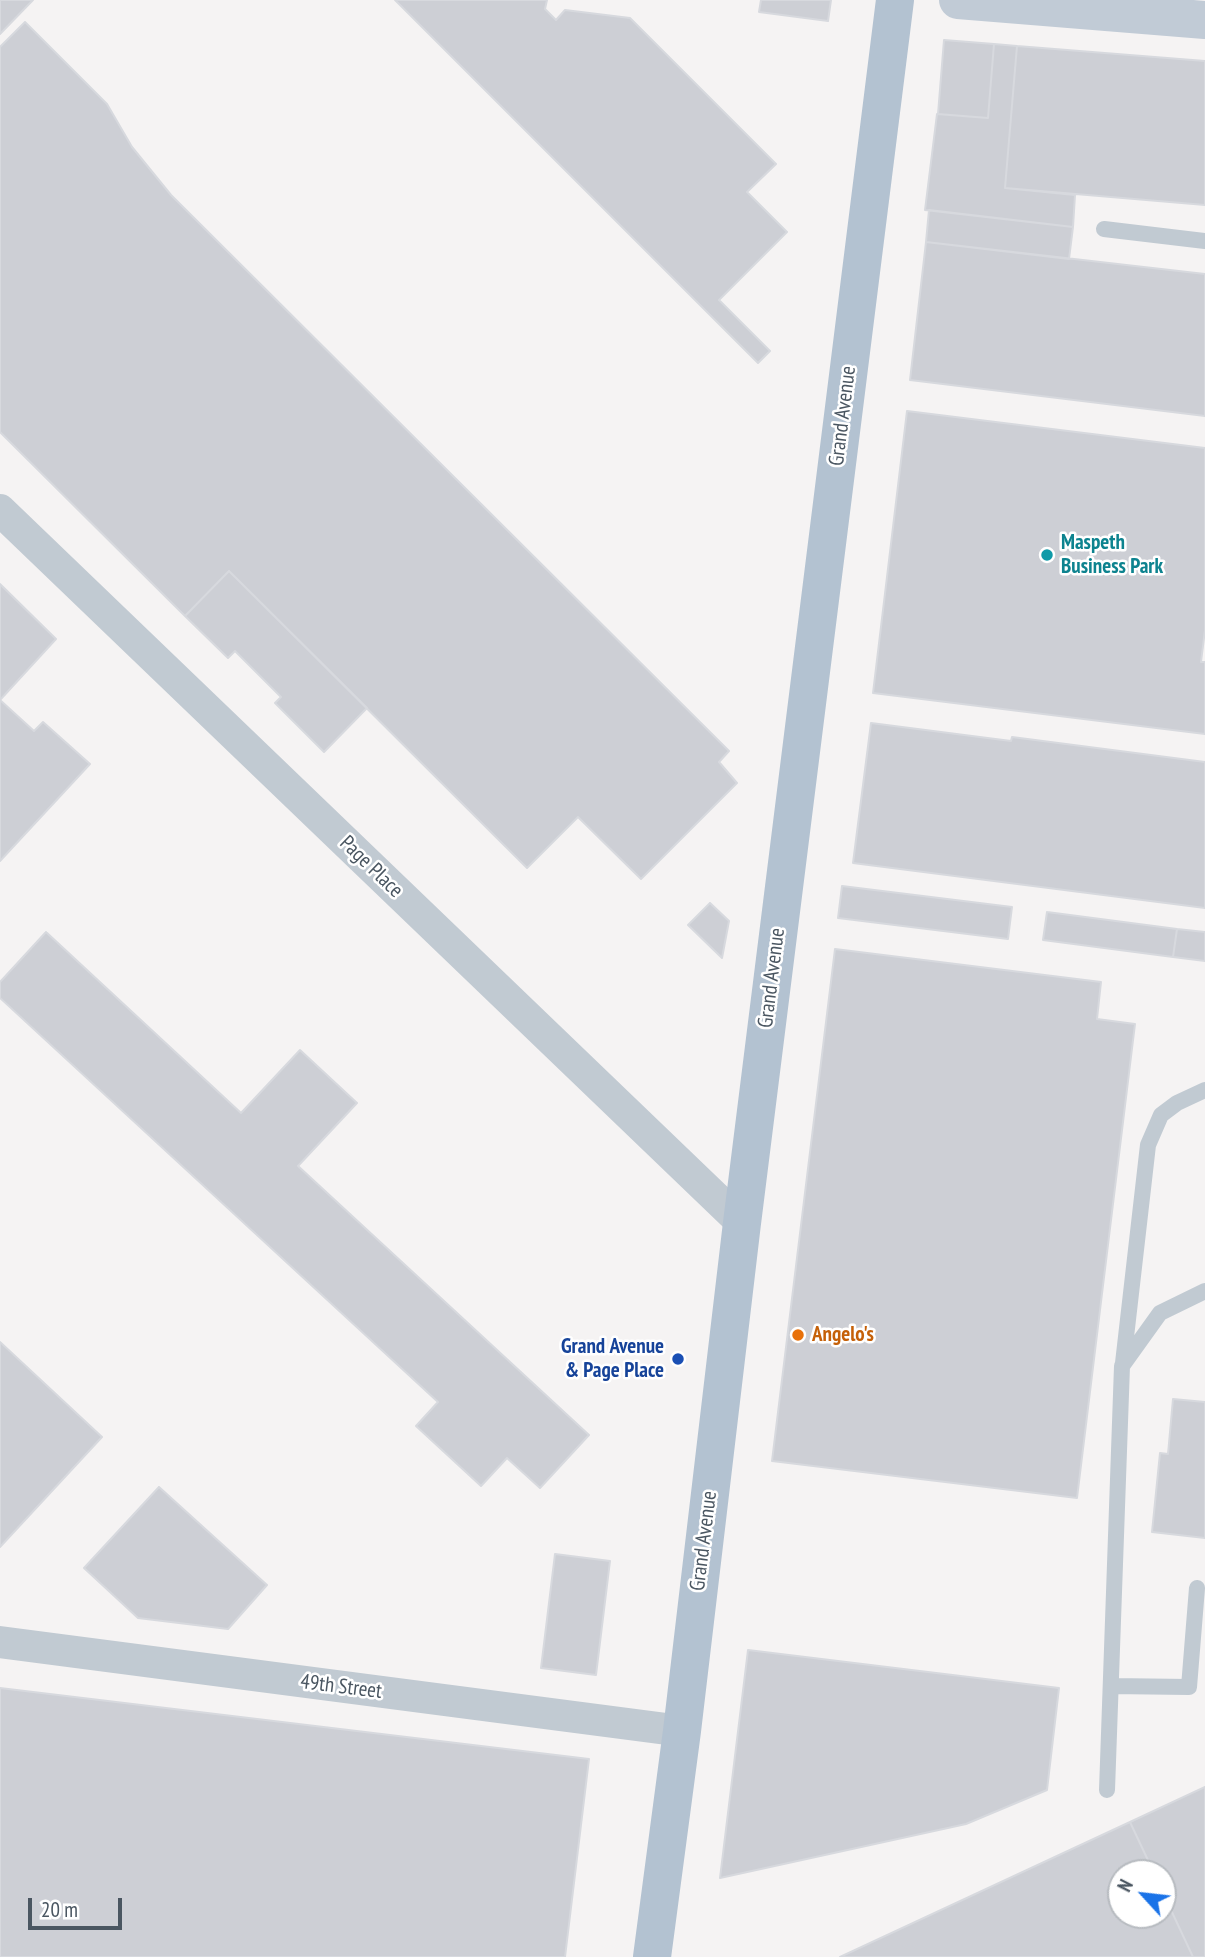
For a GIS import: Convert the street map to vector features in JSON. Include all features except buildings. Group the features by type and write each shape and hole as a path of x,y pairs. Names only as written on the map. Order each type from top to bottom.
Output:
{"main road":[{"name":"Grand Avenue","path":"652,1957 895,0"},
{"path":"958,0 1205,20"}],"street":[{"name":"Page Place","path":"0,510 742,1223"},
{"name":"49th Street","path":"0,1643 682,1731"}],"lane":[{"path":"1104,229 1205,242"},
{"path":"1107,1790 1122,1366 1148,1145 1161,1115 1177,1103 1205,1090"},
{"path":"1122,1366 1160,1313 1205,1291"},
{"path":"1111,1686 1189,1687 1196,1588"}],"place":[{"name":"Maspeth Business Park","path":"1047,555"},
{"name":"Angelo's","path":"798,1335"},
{"name":"Grand Avenue & Page Place","path":"678,1359"}]}
